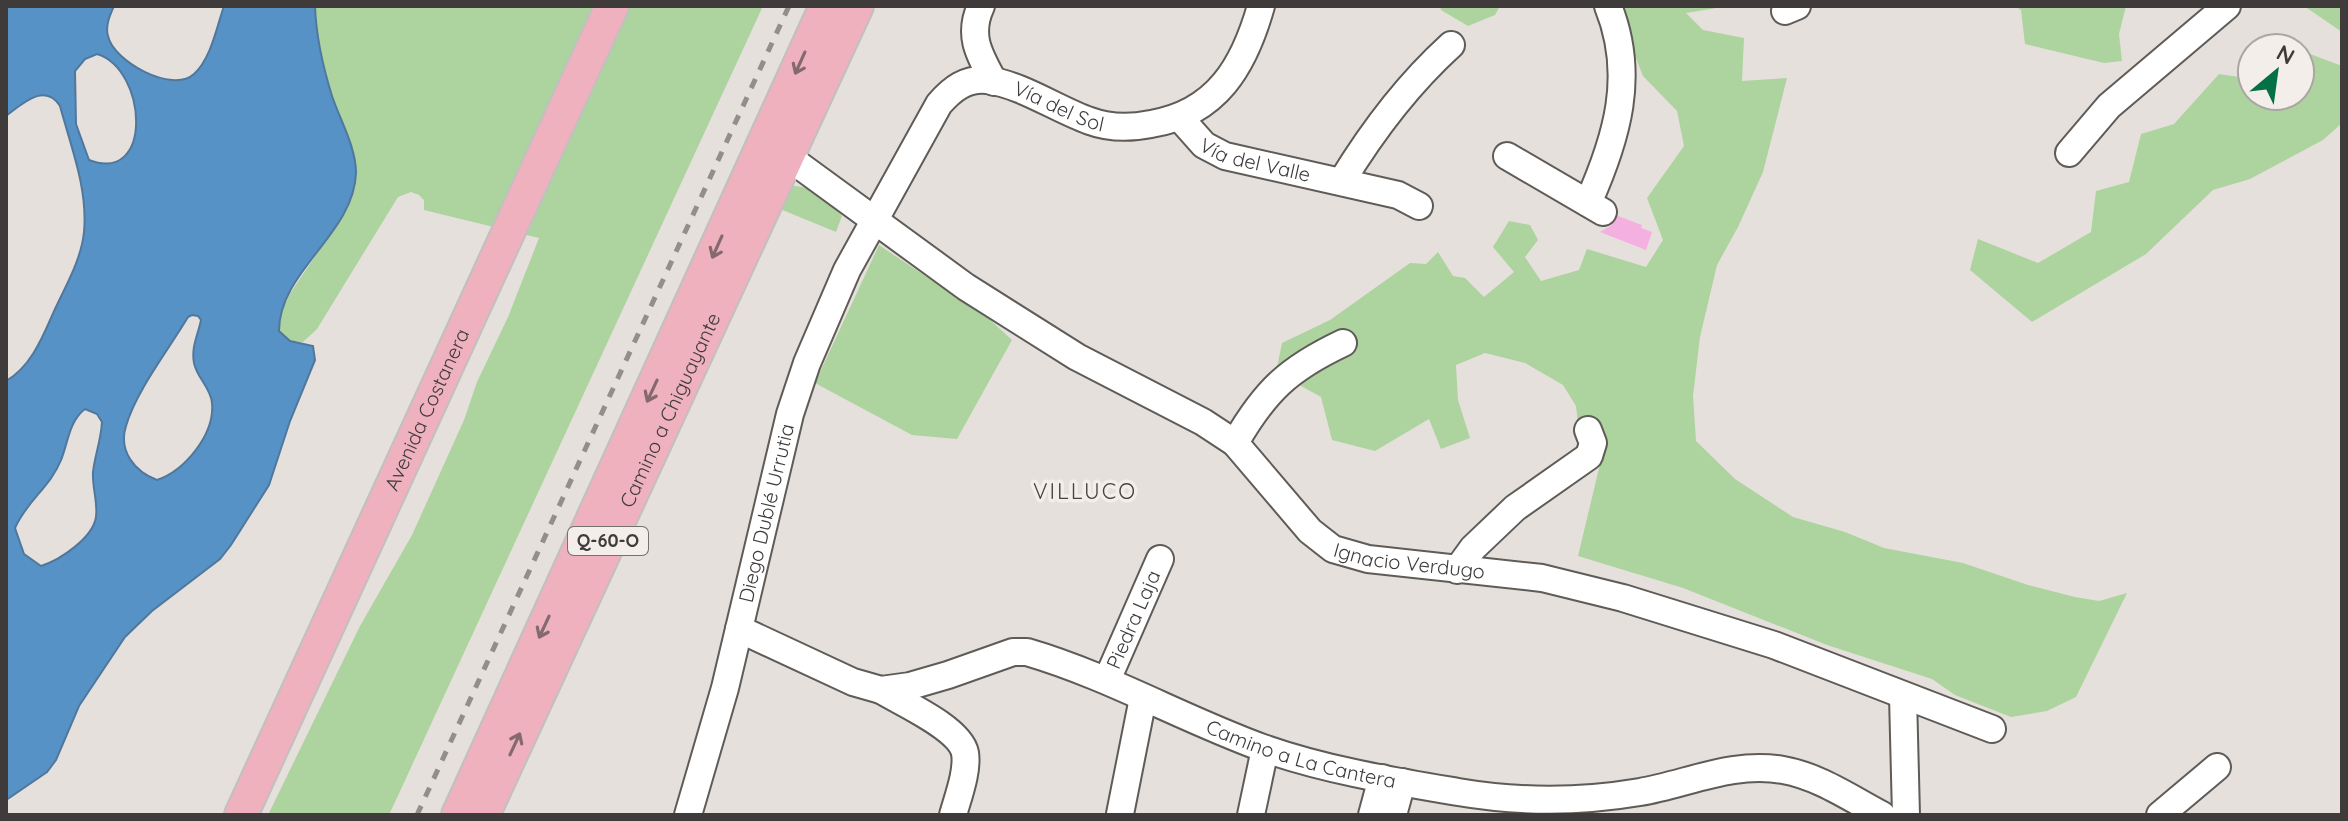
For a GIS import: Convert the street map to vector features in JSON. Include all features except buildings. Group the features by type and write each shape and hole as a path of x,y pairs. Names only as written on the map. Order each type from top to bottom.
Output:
{"main road":[{"name":"Avenida Costanera","path":"241,815 612,6"},
{"name":"Camino a Chiguayante","path":"458,815 826,6"},
{"name":"Camino a Chiguayante","path":"483,815 661,427 798,164 828,70 857,6"},
{"path":"774,121 775,140 798,164"},
{"path":"749,175 772,158 798,164"}],"street":[{"path":"981,6 974,27 974,40 994,82"},
{"name":"Vía del Sol","path":"873,221 933,114 948,94 970,81 1010,86 1095,123 1133,127 1180,118 1208,99 1231,77 1253,36 1261,6"},
{"path":"1507,156 1595,208 1622,100 1621,60 1608,6"},
{"path":"2069,153 2109,106 2227,6"},
{"path":"1342,181 1395,103 1451,45"},
{"name":"Vía del Valle","path":"1180,118 1204,145 1225,156 1398,195 1419,206"},
{"name":"Ignacio Verdugo","path":"798,164 966,287 1077,357 1203,422 1235,443 1310,531 1333,549 1368,559 1542,578 1654,606 1774,645 1992,729"},
{"name":"Diego Dublé Urrutia","path":"688,815 715,727 795,396 824,320 873,221"},
{"path":"1235,443 1252,413 1273,387 1309,361 1343,343"},
{"path":"1457,570 1473,548 1515,508 1589,456 1593,443 1588,430"},
{"name":"Piedra Laja","path":"1107,680 1160,559"},
{"name":"Camino a La Cantera","path":"739,629 853,682 881,690 910,686 1013,652 1027,652 1107,680 1265,749 1392,780 1462,793 1640,803 1729,770 1769,768 1793,772 1820,782 1882,815"},
{"path":"881,690 950,731 962,744 965,760 953,815"},
{"path":"1903,696 1906,815"},
{"path":"1120,814 1143,698"},
{"path":"1251,815 1265,749"},
{"path":"2160,815 2217,767"},
{"path":"1372,815 1392,780"},
{"path":"1392,780 1393,815"}],"green space":[{"path":"315,6 763,6 389,815 268,815 360,626 412,535 464,420 477,382 508,317 539,238 424,210 424,200 411,192 398,197 317,329 303,342 290,341 279,331 279,316 291,292 335,227 353,152 331,94 316,30"},
{"path":"1440,6 1500,6 1495,15 1468,26 1441,10"},
{"path":"1620,6 1729,6 1686,13 1703,30 1744,38 1742,81 1787,78 1763,172 1717,265 1700,337 1693,396 1696,441 1735,479 1793,517 1845,532 1884,548 1963,563 2075,597 2099,601 2127,593 2076,697 2047,711 2011,717 1955,695 1932,679 1827,645 1683,588 1578,556 1600,464 1580,441 1576,406 1563,385 1525,363 1485,353 1456,365 1458,400 1470,438 1441,449 1429,419 1375,451 1332,440 1321,397 1276,372 1282,343 1330,320 1410,263 1426,264 1438,252 1453,276 1465,278 1484,297 1514,272 1493,247 1509,221 1530,225 1538,240 1525,257 1541,281 1579,270 1587,249 1646,267 1663,240 1647,198 1684,146 1677,111 1643,76"},
{"path":"2014,6 2126,6 2119,34 2122,61 2104,63 2025,44 2021,10"},
{"path":"2304,6 2342,6 2342,32"},
{"path":"2316,56 2342,66 2342,123 2323,140 2250,179 2213,190 2146,254 2032,322 1970,270 1978,239 2038,263 2091,232 2096,191 2129,182 2141,134 2174,124 2219,74 2236,77 2236,112 2316,112"},
{"path":"793,186 814,191 837,210 842,216 836,232 780,209"},
{"path":"879,245 988,318 1012,340 957,439 912,435 815,383"}],"water":[{"path":"6,6 114,6 107,28 112,46 145,72 172,80 184,79 200,68 224,6 315,6 323,63 351,144 356,173 352,195 343,215 303,271 282,309 279,331 290,341 313,346 315,360 269,485 220,559 152,611 125,637 79,706 56,760 47,772 6,800 6,381 28,361 43,336 79,254 85,216 78,168 60,106 54,99 41,95 26,101 6,116","holes":["97,54 114,64 126,80 134,101 136,122 133,141 125,156 110,163 89,160 76,124 75,71 85,59","198,316 201,320 193,357 211,398 212,415 196,450 177,469 157,480 135,466 126,452 124,435 137,399 188,317","85,409 97,414 102,422 93,472 94,525 74,547 41,566 24,554 15,528 57,469 72,426"]}],"railway":[{"path":"417,815 789,6"}],"district":[{"name":"VILLUCO","path":"1085,491"}]}
